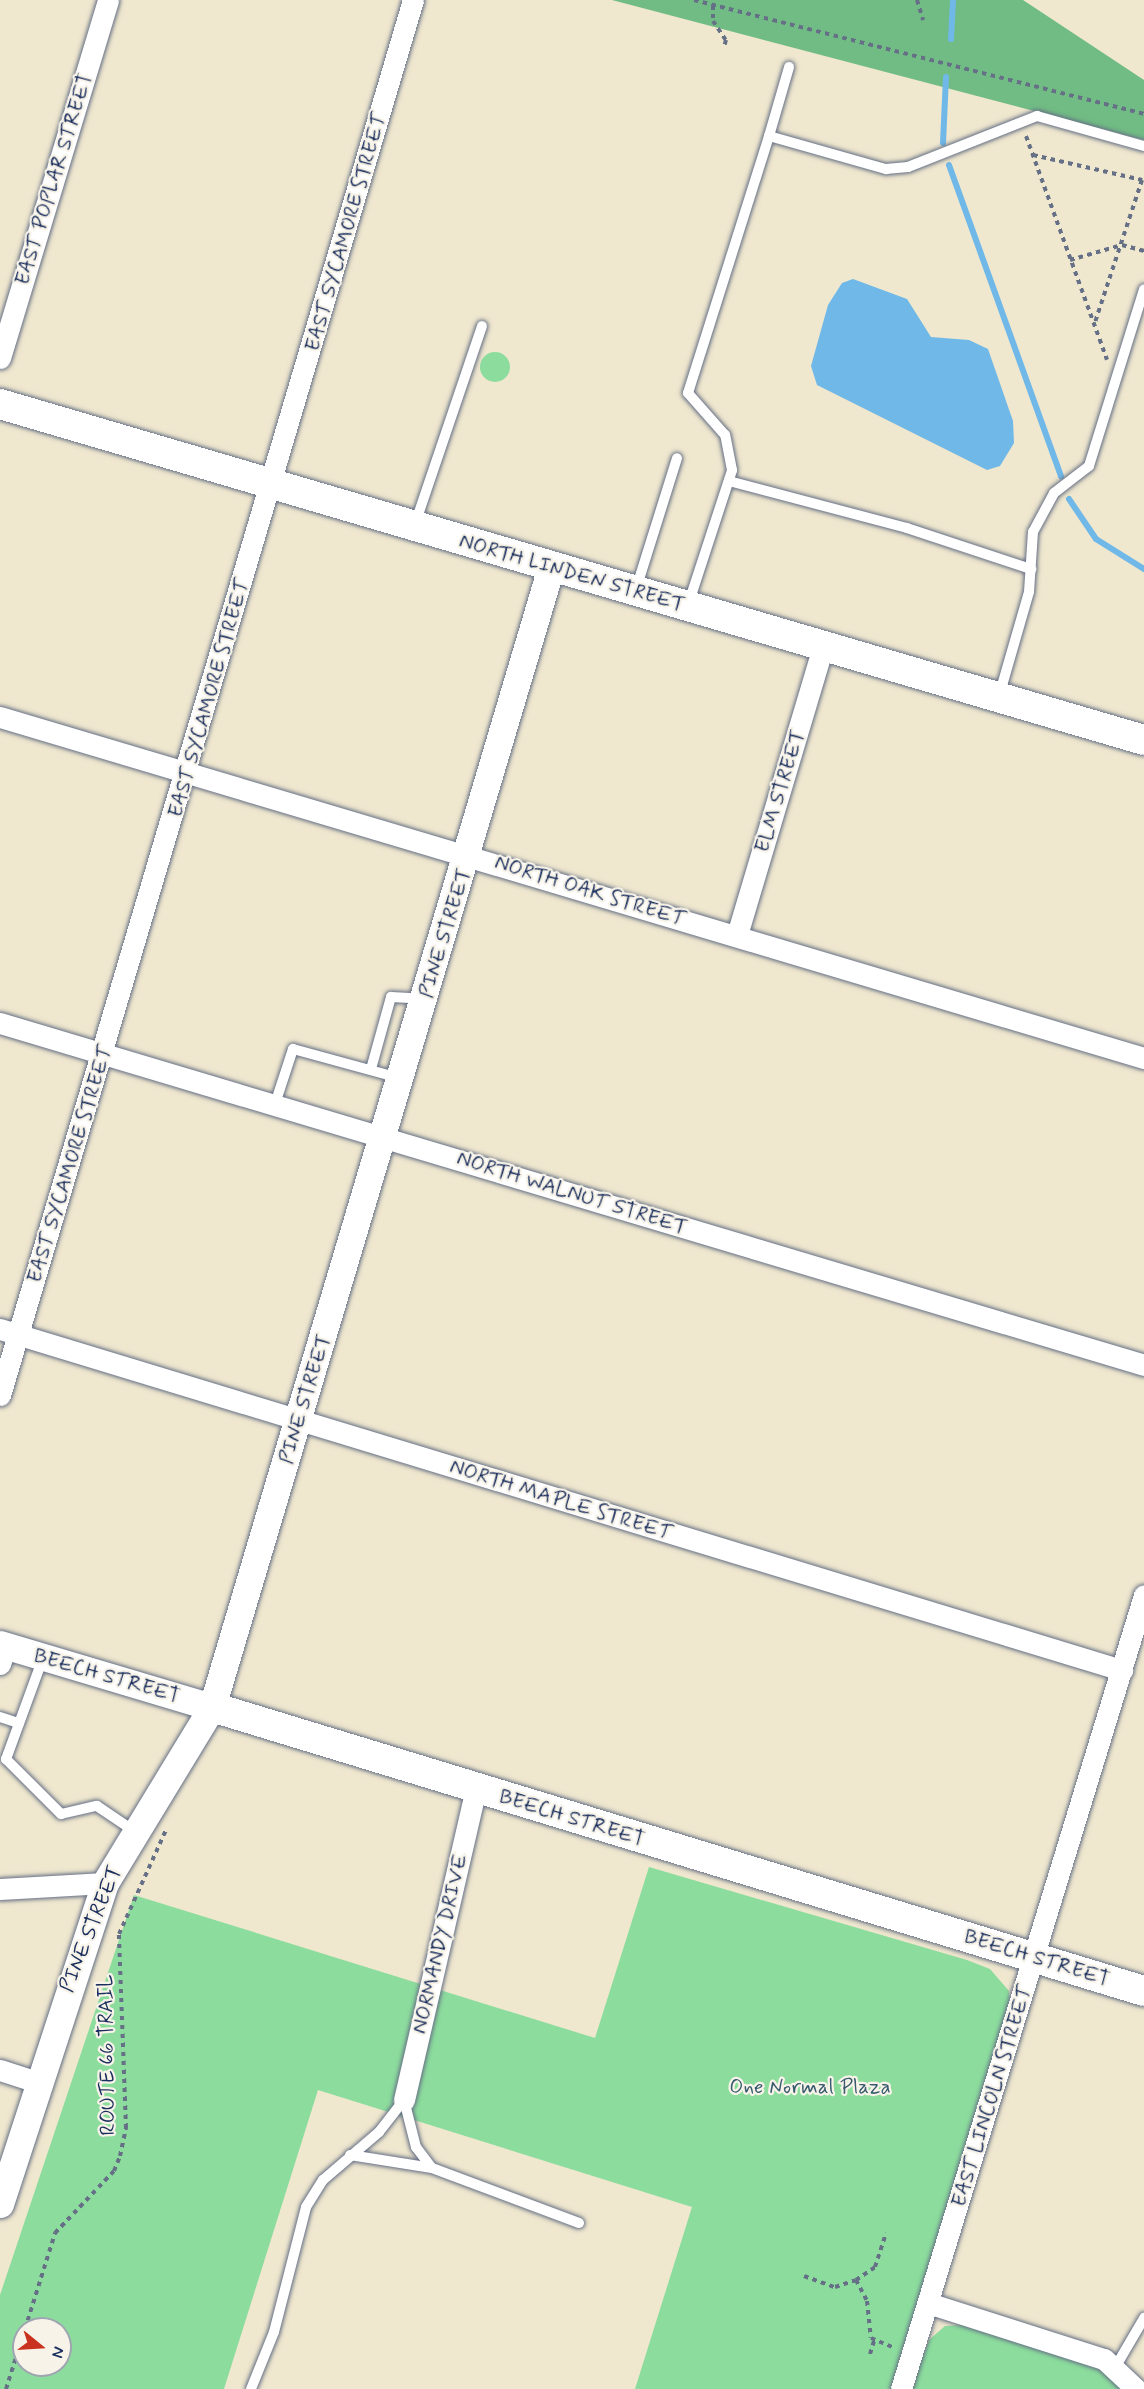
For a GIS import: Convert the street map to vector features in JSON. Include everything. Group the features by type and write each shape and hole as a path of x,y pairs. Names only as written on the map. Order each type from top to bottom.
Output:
{"main road":[{"name":"NORTH LINDEN STREET","path":"0,404 998,699 1144,740"},
{"name":"BEECH STREET","path":"212,1707 1144,1991"}],"street":[{"name":"EAST POPLAR STREET","path":"0,358 108,0"},
{"name":"EAST SYCAMORE STREET","path":"0,1395 9,1332 104,1054 413,0"},
{"name":"PINE STREET","path":"0,2205 37,2082 105,1883 134,1830 212,1707 402,1078 551,567"},
{"name":"ELM STREET","path":"737,935 823,646"},
{"name":"NORTH OAK STREET","path":"0,717 1144,1058"},
{"name":"NORTH WALNUT STREET","path":"0,1023 1144,1365"},
{"name":"NORTH MAPLE STREET","path":"9,1332 1122,1670"},
{"name":"EAST LINCOLN STREET","path":"901,2389 1144,1595"},
{"name":"BEECH STREET","path":"2,1652 43,1657 212,1707"},
{"name":"NORMANDY DRIVE","path":"405,2100 476,1789"},
{"path":"0,1889 105,1883"},
{"path":"0,2070 37,2082"},
{"path":"928,2303 1116,2366 1136,2389"}],"lane":[{"path":"687,607 732,470 725,435 688,393 770,136 789,66"},
{"path":"770,136 886,169 908,167 1037,116 1144,146"},
{"path":"998,699 1031,569 1033,532 1042,510 1054,493 1089,466 1144,289"},
{"path":"414,527 482,326"},
{"path":"635,592 677,458"},
{"path":"729,481 896,525 1031,569"},
{"path":"371,1069 391,997 425,999"},
{"path":"275,1104 293,1050 402,1078"},
{"path":"43,1657 6,1759 61,1814 97,1806 134,1830"},
{"path":"0,1717 19,1723"},
{"path":"251,2389 274,2332 306,2206 323,2180 379,2132 405,2100"},
{"path":"405,2100 416,2147 432,2168"},
{"path":"350,2155 432,2168 579,2223"},
{"path":"1116,2366 1144,2318"}],"path":[{"path":"694,0 1144,114"},
{"path":"917,0 923,20"},
{"path":"713,5 724,47"},
{"path":"1094,326 1142,180 1032,154 1070,260 1094,326 1108,363 1120,368"},
{"path":"1070,260 1119,246 1144,251"},
{"name":"ROUTE 66 TRAIL","path":"28,2317 55,2233 114,2172 120,2156 126,2128 119,1934 168,1827"},
{"path":"804,2276 835,2287 856,2280 875,2266 886,2233"},
{"path":"856,2280 867,2301 866,2321 874,2341 870,2354"},
{"path":"874,2341 912,2353"},
{"name":"ROUTE 66 TRAIL","path":"6,2389 12,2370"}],"green space":[{"path":"612,0 1023,0 1144,80 1144,140"},
{"path":"495,352 506,356 510,367 506,378 495,382 484,378 480,367 484,356"},
{"name":"One Normal Plaza","path":"649,1867 967,1960 990,1969 1009,1991 1010,2007 892,2389 635,2389 692,2207 318,2090 224,2389 0,2389 0,2295 134,1895 595,2038"},
{"path":"963,2325 1110,2372 1130,2389 910,2389 929,2340 945,2326"}],"water":[{"path":"853,279 907,299 931,337 969,340 988,349 1013,421 1014,443 1000,466 987,470 817,385 811,366 828,305 842,283"}],"waterway":[{"path":"951,39 953,0"},
{"path":"943,143 946,77"},
{"path":"949,165 1061,476"},
{"path":"1069,499 1096,539 1144,569"}]}
